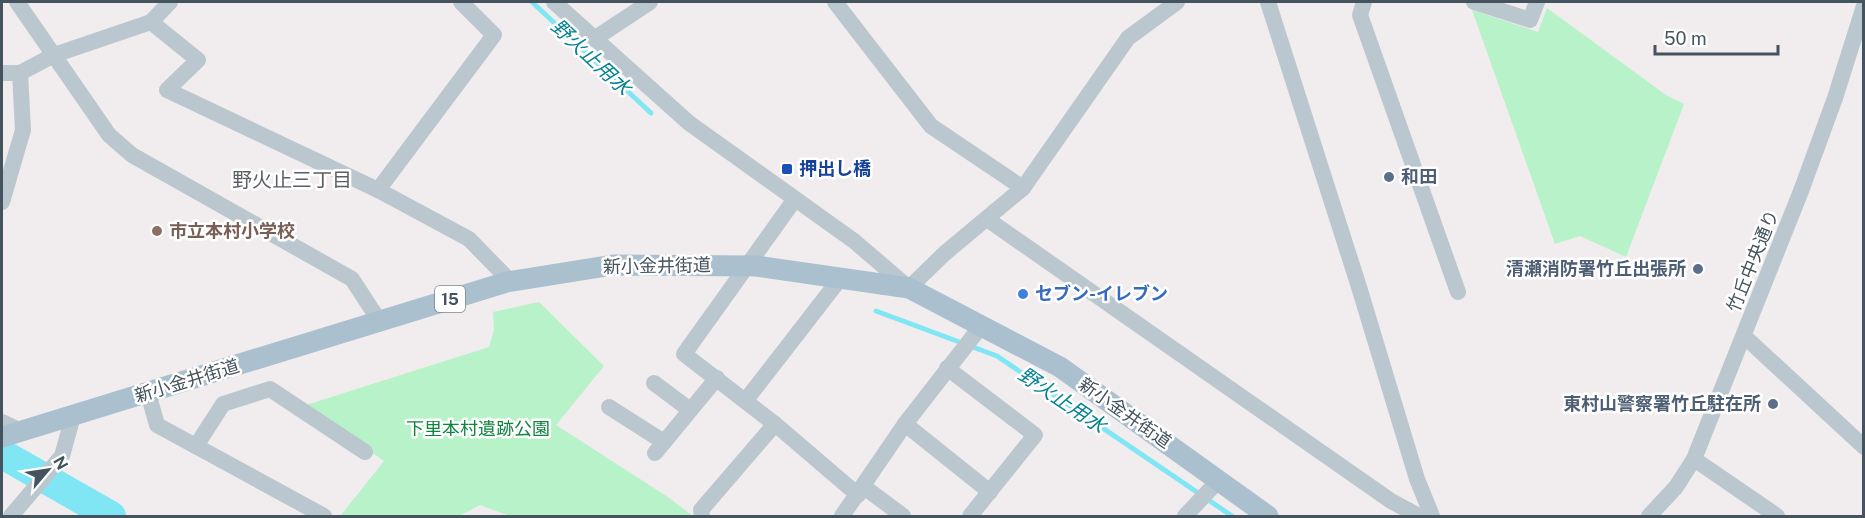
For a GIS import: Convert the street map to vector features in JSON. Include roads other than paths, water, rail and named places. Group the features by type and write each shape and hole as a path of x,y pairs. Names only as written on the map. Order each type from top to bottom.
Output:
{"main road":[{"name":"新小金井街道","path":"7,431 73,416 510,281 613,265 746,266 909,288 972,337 1060,367 1207,492 1268,516"}],"street":[{"path":"17,2 109,135 132,155 352,279 380,322"},
{"path":"2,73 20,73 54,55 151,22 170,2"},
{"path":"378,190 494,35 461,2"},
{"path":"554,2 689,123 854,241 909,288 937,260 1023,188 1128,38 1177,2"},
{"path":"594,39 650,2"},
{"path":"835,2 931,126 1023,188"},
{"path":"1268,2 1356,276 1414,469 1432,516"},
{"path":"1364,2 1360,15 1458,292"},
{"path":"1474,2 1530,20 1537,2"},
{"name":"竹丘中央通り","path":"1649,516 1676,487 1694,459 1801,191 1835,98 1863,6"},
{"path":"151,22 198,60 167,90 378,190 469,239 510,281"},
{"path":"2,202 24,130 20,73"},
{"path":"795,199 684,354 861,491 903,516"},
{"path":"987,219 1391,501 1419,516"},
{"path":"746,400 839,280"},
{"path":"1744,336 1863,447"},
{"path":"842,516 904,424 972,337"},
{"path":"947,368 1035,435 970,516"},
{"path":"609,407 660,448 717,378"},
{"path":"654,383 690,410"},
{"path":"196,446 223,404 270,389 365,452"},
{"path":"148,393 157,425 324,516"},
{"path":"11,516 62,456 73,416"},
{"path":"702,516 701,510 775,424"},
{"path":"904,424 990,492"},
{"path":"1694,459 1778,516"},
{"path":"1185,516 1207,492"}],"waterway":[{"name":"野火止用水","path":"532,2 651,113"},
{"name":"野火止用水","path":"876,311 997,356 1232,516"},
{"path":"2,454 111,516"}],"place":[{"name":"押出し橋","path":"787,169"},
{"name":"和田","path":"1389,177"},
{"name":"市立本村小学校","path":"157,231"},
{"name":"清瀬消防署竹丘出張所","path":"1698,269"},
{"name":"セブン-イレブン","path":"1023,294"},
{"name":"東村山警察署竹丘駐在所","path":"1773,404"}],"district":[{"name":"野火止三丁目","path":"292,180"}],"park label":[{"name":"下里本村遺跡公園","path":"478,429"}]}
